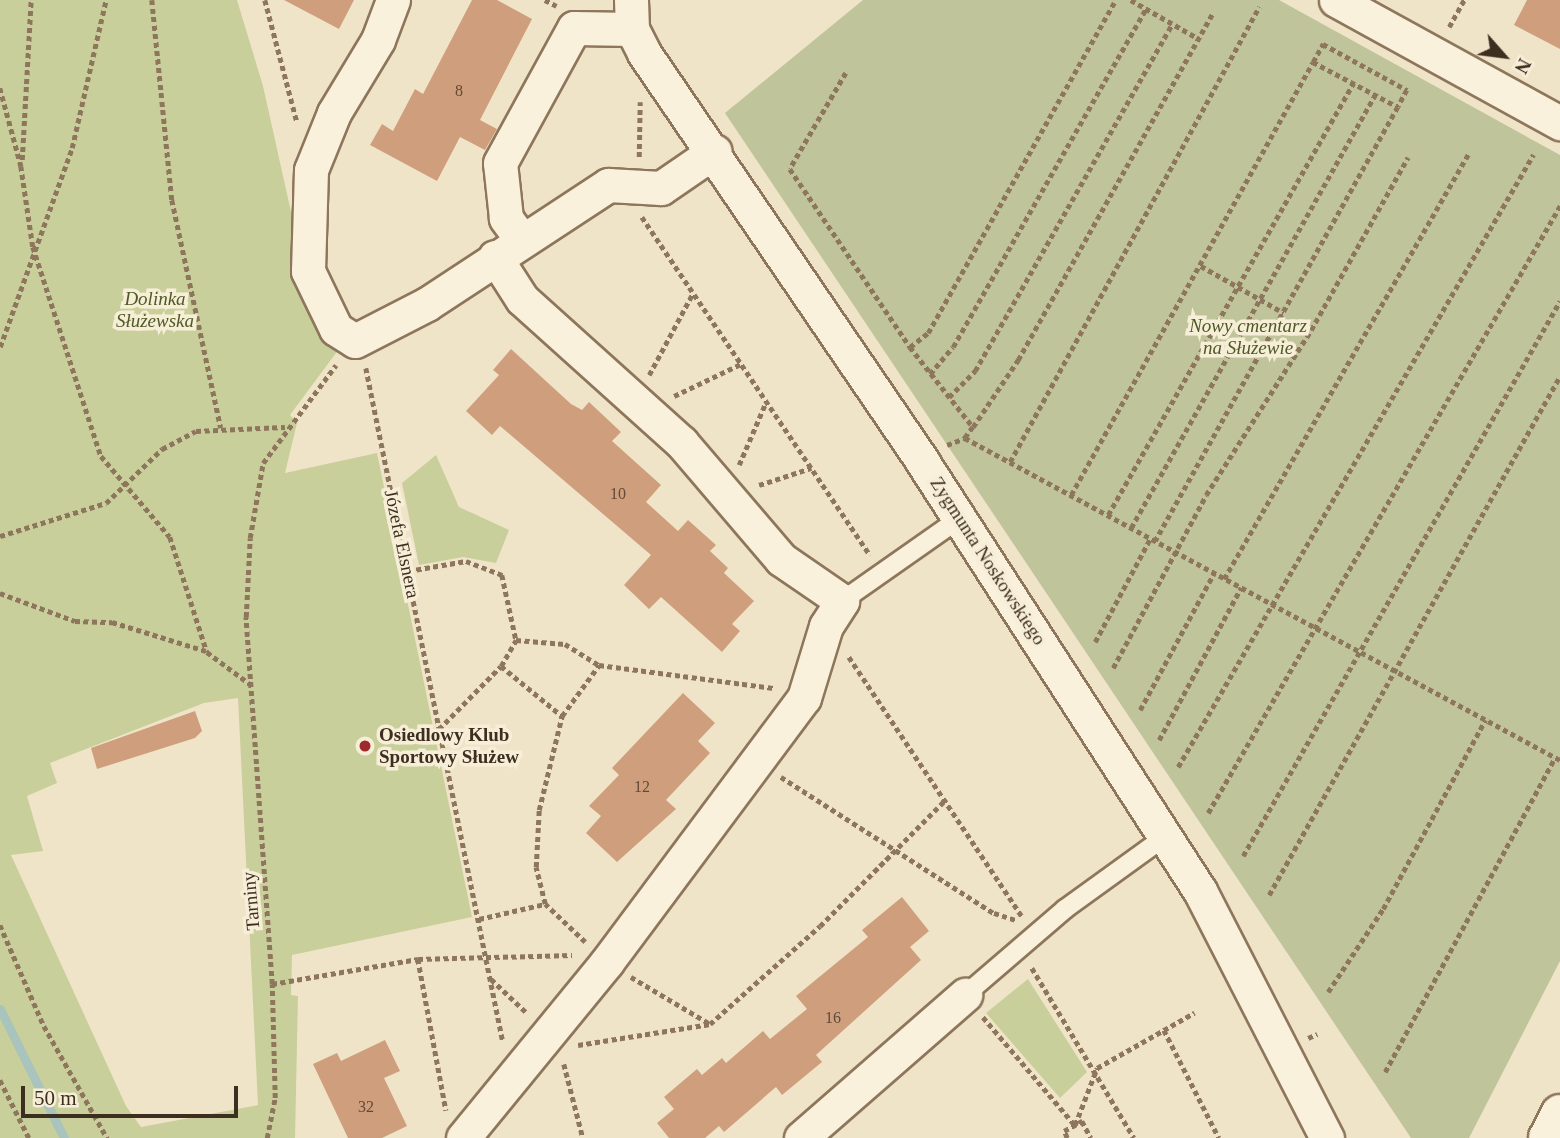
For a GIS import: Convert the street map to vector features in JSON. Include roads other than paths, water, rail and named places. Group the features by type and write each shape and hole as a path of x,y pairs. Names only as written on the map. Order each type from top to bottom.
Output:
{"street":[{"path":"393,0 391,15 334,113 311,170 308,271 336,328 355,341 427,304 508,248 608,185 638,184 661,188 715,151"},
{"path":"1336,0 1560,123"},
{"path":"456,1132 515,1076 590,956 759,763 807,693 825,631 842,601 781,559 682,443 522,299 508,248 500,163 574,28 631,14"},
{"name":"Zygmunta Noskowskiego","path":"631,14 715,151 960,519 1166,836 1200,891 1326,1138"},
{"path":"801,1138 965,995"},
{"path":"1548,1138 1560,1114"}],"lane":[{"path":"842,601 960,519"},
{"path":"965,995 1028,939 1166,836"}],"waterway":[{"path":"0,1009 64,1138"}],"place":[{"name":"Osiedlowy Klub Sportowy Służew","path":"365,746"}],"park label":[{"name":"Dolinka Służewska","path":"155,310"},
{"name":"Nowy cmentarz na Służewie","path":"1248,337"}]}
